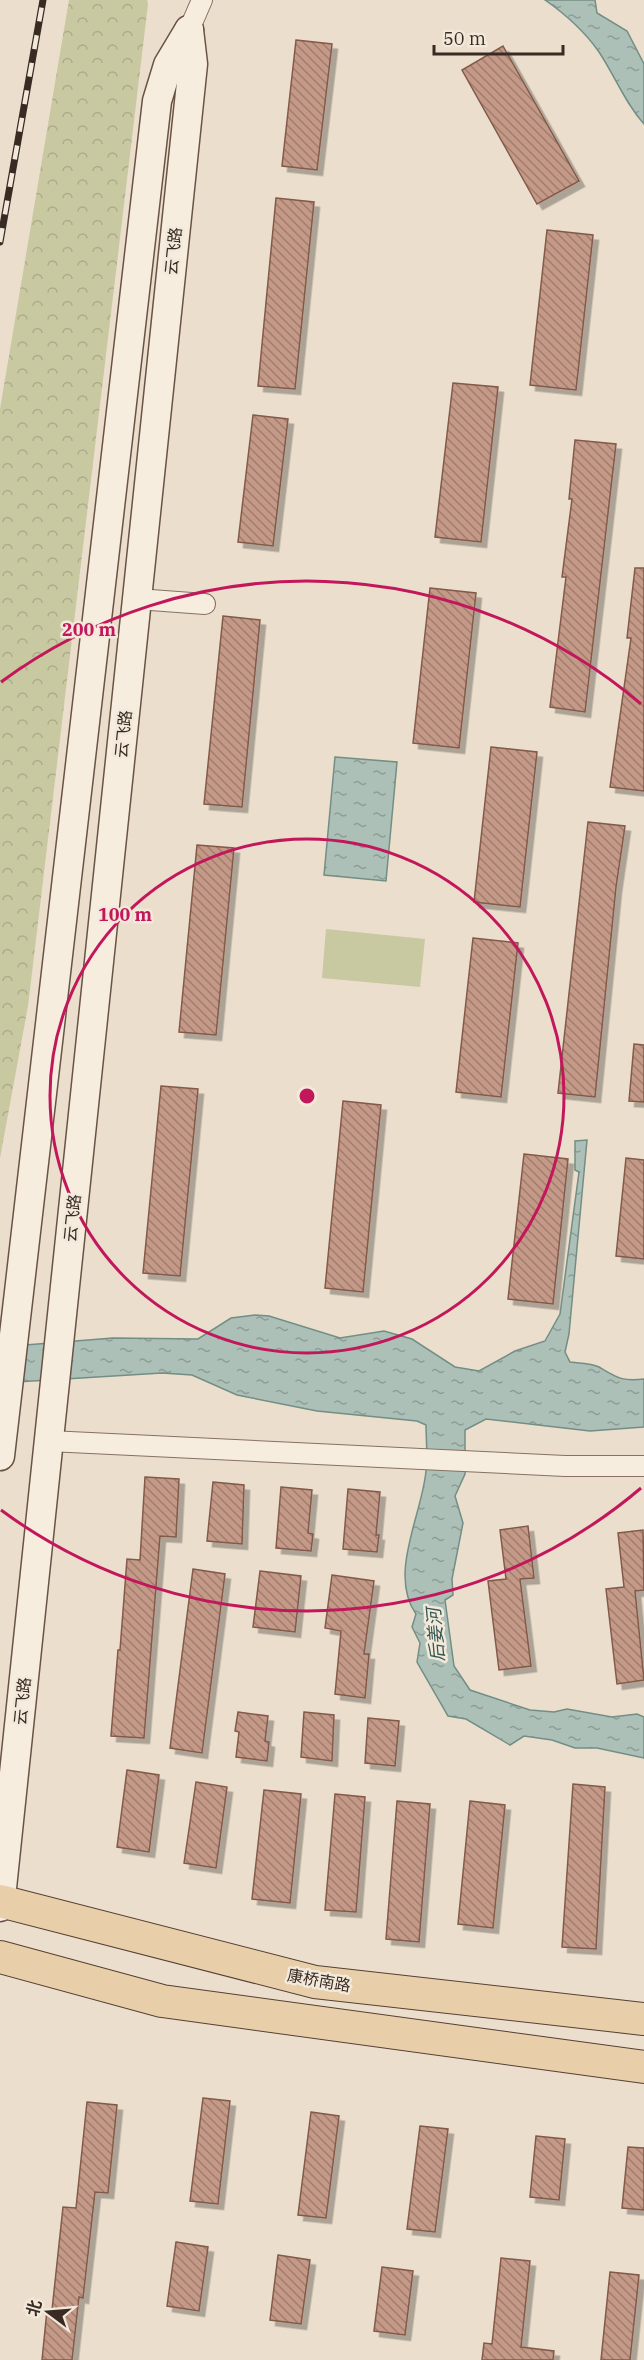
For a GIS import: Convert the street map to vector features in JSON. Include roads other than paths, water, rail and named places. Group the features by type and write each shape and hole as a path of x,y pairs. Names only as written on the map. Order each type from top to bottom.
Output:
{"main road":[{"name":"云飞路","path":"0,1907 192,64 189,30"},
{"name":"云飞路","path":"0,1456 157,100 168,65 189,30"},
{"name":"康桥南路","path":"0,1901 315,1982 644,2019"},
{"path":"0,1957 162,2001 644,2067"}],"street":[{"path":"189,30 202,0"},
{"path":"137,599 205,604"},
{"path":"50,1430 382,1457 510,1464 644,1466"}],"water":[{"path":"545,0 595,0 597,13 627,31 644,64 644,124 631,107 605,61 587,37"},
{"path":"335,757 397,762 386,881 324,875"},
{"name":"后姜河","path":"587,1140 569,1334 565,1352 570,1362 596,1366 625,1379 644,1379 644,1427 590,1431 486,1419 465,1430 465,1474 455,1496 463,1523 452,1579 453,1595 445,1600 454,1666 470,1690 530,1710 554,1712 567,1709 612,1717 637,1714 644,1717 644,1758 597,1748 575,1748 552,1740 524,1736 510,1745 466,1719 448,1716 417,1662 420,1643 412,1627 416,1614 408,1598 405,1581 409,1544 426,1471 426,1425 417,1421 317,1411 237,1395 192,1375 162,1373 0,1383 0,1347 113,1338 198,1339 231,1318 255,1315 269,1316 340,1338 384,1331 412,1339 455,1367 479,1371 515,1351 545,1341 560,1314 579,1172 575,1170 575,1141"}],"railway":[{"path":"0,242 43,0"}]}
